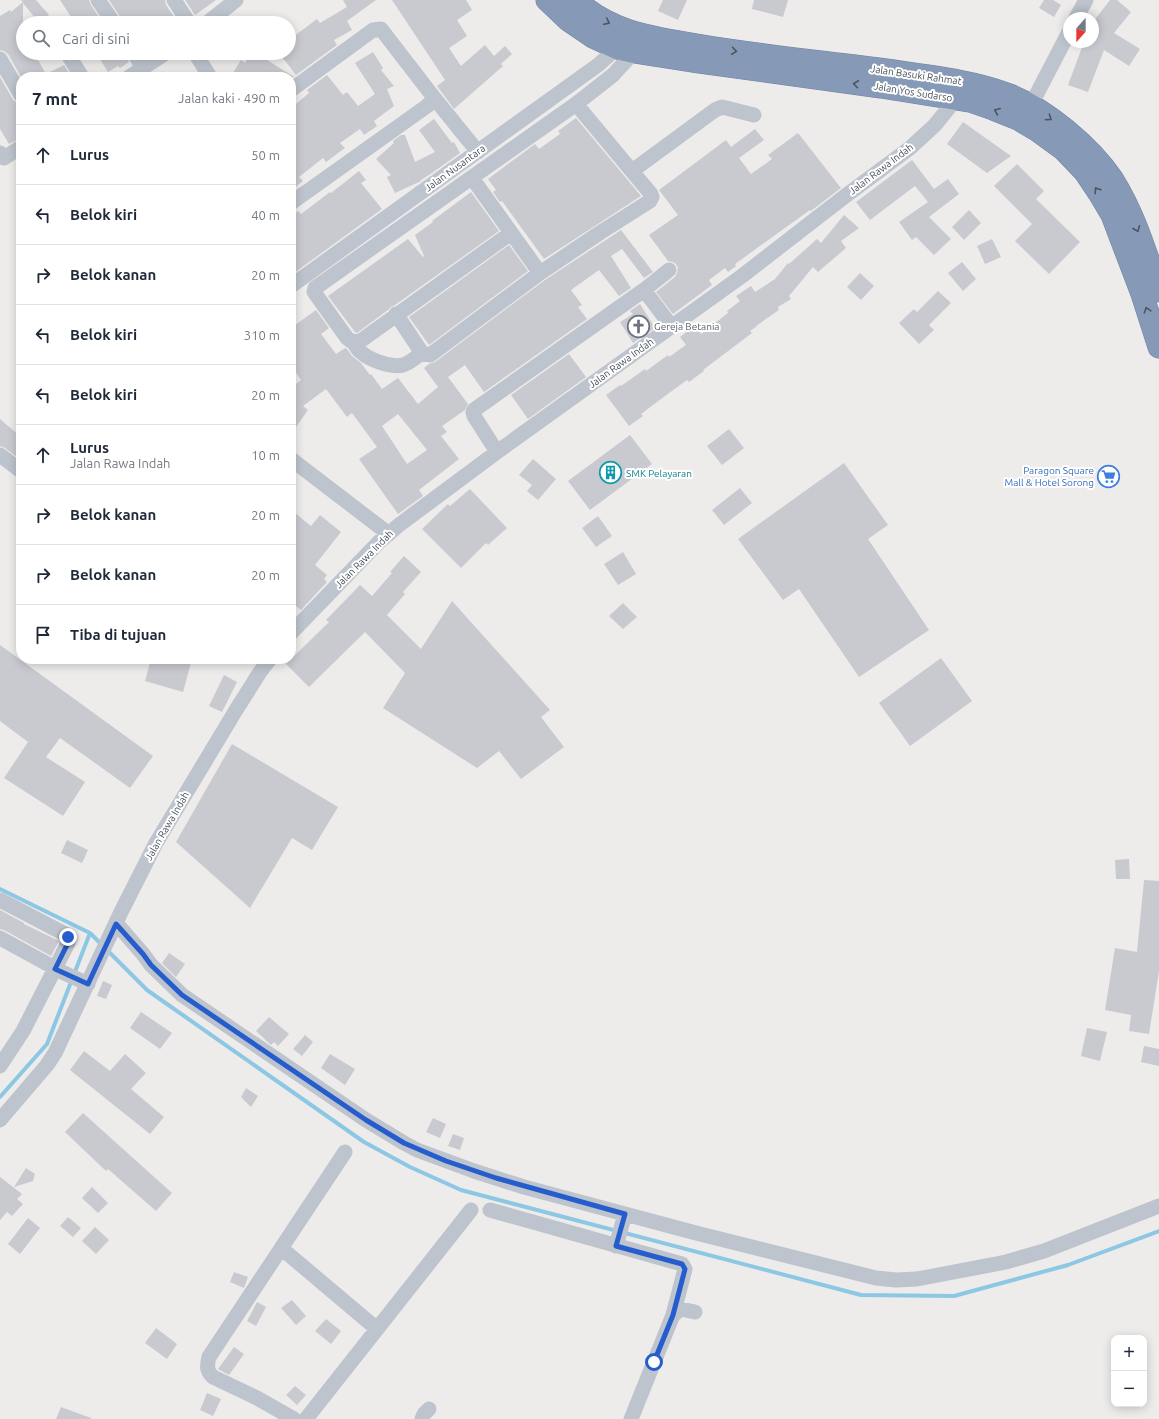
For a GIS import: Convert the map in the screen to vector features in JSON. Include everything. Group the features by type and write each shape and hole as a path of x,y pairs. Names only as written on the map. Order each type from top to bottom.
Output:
{"highway":[{"name":"Jalan Yos Sudarso","path":"547,0 568,20 593,37 625,50 705,64 956,98 970,101 1018,119 1038,131 1064,150 1085,172 1112,215 1142,294 1159,347"},
{"name":"Jalan Basuki Rahmat","path":"576,0 603,21 627,31 645,36 722,49 908,73 962,82 1008,94 1031,106 1062,126 1101,165 1124,199 1138,230 1159,291"}],"street":[{"path":"98,0 109,16"},
{"path":"174,0 184,16"},
{"path":"216,16 236,0"},
{"path":"1079,12 1086,0"},
{"path":"296,86 372,30 378,28 382,30 478,152"},
{"path":"1031,106 1063,44"},
{"path":"422,353 401,366 377,362 362,354 353,342 347,338 315,295 314,292 316,288 576,104 613,75 625,50"},
{"name":"Jalan Nusantara","path":"296,282 598,65 625,50"},
{"path":"0,59 16,86"},
{"path":"71,60 79,72"},
{"path":"138,60 143,68"},
{"path":"137,72 155,60"},
{"path":"199,60 207,72"},
{"name":"Jalan Rawa Indah","path":"296,628 389,534 497,452 742,276 910,148 935,125 956,98"},
{"path":"296,199 435,99"},
{"path":"396,314 422,353 430,355 540,273 650,201 652,197 651,194 576,104"},
{"path":"632,171 722,106 754,115"},
{"path":"1,158 16,150"},
{"path":"472,178 540,273"},
{"path":"353,342 359,342 511,233"},
{"path":"497,452 474,416 474,410 644,290 669,270"},
{"path":"644,290 672,327"},
{"path":"0,455 16,467"},
{"path":"296,463 389,534"},
{"name":"Jalan Rawa Indah","path":"85,983 99,960 156,843 236,710 266,664"},
{"path":"0,900 65,934 68,937 68,943 58,971 23,1031 0,1066"},
{"path":"113,930 143,954 151,965 182,995 366,1120 404,1143 446,1161 623,1220 876,1278 896,1280 917,1279 1006,1262 1044,1250 1159,1206"},
{"path":"0,938 58,971 85,983 55,1053 47,1065 0,1120"},
{"path":"294,1419 257,1398 213,1377 208,1372 207,1365 209,1357 345,1152"},
{"path":"306,1419 471,1210"},
{"path":"490,1210 682,1264 685,1269 673,1315 631,1419"},
{"path":"616,1246 623,1220"},
{"path":"281,1248 377,1329"},
{"path":"673,1315 681,1309 695,1312"}],"building":[{"path":"21,0 36,0 49,15 33,16 23,3 23,16 16,16 16,60 38,60 45,72 18,72 8,54 0,50 0,16 10,10 11,12 23,2"},
{"path":"60,0 89,0 98,16 70,16"},
{"path":"109,0 165,0 166,5 173,16 120,16"},
{"path":"185,0 216,0 195,15"},
{"path":"343,0 376,0 347,21 352,30 334,40 337,45 296,75 296,72 294,72 284,60 296,60 296,35 317,19 320,23 347,7"},
{"path":"392,0 466,0 472,10 457,20 467,36 449,48 461,66 485,45 494,56 505,46 512,54 501,64 503,66 454,109 437,86 445,80"},
{"path":"663,0 687,0 678,20 658,11"},
{"path":"754,0 788,0 783,17 752,9"},
{"path":"1044,0 1053,0 1061,5 1054,17 1039,8"},
{"path":"1110,0 1117,0 1131,12 1114,33 1140,49 1129,66 1104,50 1088,92 1068,85 1082,48 1099,48 1099,14"},
{"path":"373,52 383,68 381,70 394,86 387,89 394,106 374,121 377,126 364,135 360,129 340,143 345,148 326,162 323,158 299,177 303,181 296,186 296,104 309,93 307,90 327,75 343,95 347,92 358,106 375,94 355,63"},
{"path":"100,60 128,60 129,62 120,68 118,66 108,72"},
{"path":"241,60 245,63 247,60 267,60 286,72 234,72"},
{"path":"64,65 68,72 50,72"},
{"path":"0,77 13,100 16,102 16,140 9,144 0,129"},
{"path":"576,118 641,196 544,259 502,201 500,202 493,192 496,190 488,179 535,144 539,149 560,134 558,131"},
{"path":"434,119 452,143 454,142 460,153 421,181 395,193 387,177 391,175 376,159 394,143 393,141 401,135 405,135 415,162 435,152 419,130"},
{"path":"963,122 1011,156 987,173 947,144"},
{"path":"755,129 764,140 739,158 751,174 772,159 768,155 798,133 841,188 811,211 810,210 735,264 736,266 728,272 725,268 709,280 712,285 673,314 656,292 675,277 678,268 676,264 668,261 649,235 678,215 659,190 726,140 731,147"},
{"path":"912,160 934,189 948,179 959,194 929,217 951,239 934,255 916,237 912,240 899,222 928,202 915,186 870,220 856,202"},
{"path":"1017,164 1044,191 1036,199 1080,242 1049,274 1015,241 1032,224 994,186"},
{"path":"359,171 366,180 361,183 382,209 296,272 296,212 298,211 301,214 330,192 331,193"},
{"path":"471,192 499,231 391,307 357,333 355,332 328,296 408,239 423,257 424,256 415,235"},
{"path":"969,210 981,223 964,240 952,227"},
{"path":"844,215 859,228 841,241 846,248 818,272 813,267 789,296 791,299 778,307 779,310 756,326 750,331 752,333 703,370 704,371 689,382 687,380 665,396 641,414 643,416 629,426 606,395 645,369 646,371 668,355 669,357 686,345 680,337 695,325 701,334 728,313 727,311 740,301 736,296 751,286 755,292 775,279 788,263 789,264 817,239 821,243"},
{"path":"621,230 653,272 644,278 622,249 611,256 631,288 619,296 599,270 571,290 582,305 578,307 587,319 484,392 465,365 448,377 468,404 465,410 442,426 447,432 441,436 459,459 419,490 423,496 398,514 359,459 377,447 352,413 347,417 326,389 303,406 308,410 296,427 296,384 301,380 296,372 296,324 316,310 329,328 321,334 336,354 345,348 347,349 352,356 361,363 370,375 371,374 382,389 398,378 418,404 438,387 424,368 435,362 545,280","holes":["398,414 427,450 407,464 382,426"]},
{"path":"992,239 1001,257 985,264 977,246"},
{"path":"509,245 528,271 429,345 409,317"},
{"path":"962,262 976,279 963,291 948,273"},
{"path":"860,273 874,286 861,300 847,287"},
{"path":"938,291 951,303 929,325 934,330 919,344 899,323 914,309 917,312"},
{"name":"Gereja Betania","path":"640,304 655,328 633,343 620,322 633,314 630,311"},
{"path":"569,354 586,377 528,419 511,395"},
{"path":"0,419 16,433 16,456 0,446"},
{"path":"729,429 744,448 722,465 707,446"},
{"name":"SMK Pelayaran","path":"630,435 652,464 590,510 568,481"},
{"path":"533,459 556,479 538,500 527,491 532,485 519,475"},
{"path":"844,463 888,525 868,539 929,630 859,677 799,589 783,600 738,539"},
{"path":"740,488 752,503 724,525 712,510"},
{"path":"470,489 507,528 488,545 486,543 461,568 422,529 448,504 450,506"},
{"path":"296,514 311,526 320,515 341,532 315,565 327,575 324,579 327,582 301,610 296,606"},
{"path":"598,516 612,536 596,547 582,528"},
{"path":"623,552 636,574 618,585 604,564"},
{"path":"404,556 421,572 403,592 405,594 387,615 421,649 452,601 550,710 541,717 564,747 521,779 499,751 477,768 383,708 405,673 365,632 309,687 286,664 296,664 296,654 329,622 326,620 360,585 372,596 392,573 390,572"},
{"path":"623,603 637,617 623,629 609,616"},
{"path":"0,645 16,657 16,664 26,664 153,756 130,788 60,738 46,757 85,782 63,816 4,778 28,742 0,721"},
{"path":"941,658 972,701 910,746 879,703"},
{"path":"150,664 191,664 183,692 145,681"},
{"path":"224,675 237,682 222,712 209,706"},
{"path":"232,744 338,807 312,850 292,838 250,908 176,842"},
{"path":"67,840 88,850 82,863 61,853"},
{"path":"1129,859 1130,879 1116,879 1115,860"},
{"path":"1144,880 1159,881 1159,971 1149,1034 1129,1031 1131,1015 1105,1010 1115,948 1137,952"},
{"path":"0,910 24,924 59,941 51,956 0,929"},
{"path":"169,953 185,964 176,977 162,963"},
{"path":"103,981 112,985 106,999 97,996"},
{"path":"141,1012 172,1033 160,1049 130,1028"},
{"path":"269,1017 289,1034 278,1046 274,1042 271,1045 256,1031"},
{"path":"1087,1028 1107,1032 1100,1061 1081,1056"},
{"path":"305,1035 313,1042 302,1056 293,1049"},
{"path":"1144,1046 1159,1049 1159,1066 1141,1062"},
{"path":"84,1051 110,1071 125,1054 146,1073 131,1089 164,1117 150,1134 70,1070"},
{"path":"330,1054 355,1069 345,1085 321,1068"},
{"path":"246,1088 258,1096 251,1107 241,1097"},
{"path":"83,1113 172,1193 156,1211 108,1169 106,1171 65,1132"},
{"path":"433,1118 446,1124 440,1138 426,1132"},
{"path":"453,1134 464,1138 460,1150 448,1146"},
{"path":"26,1168 35,1174 33,1181 14,1187"},
{"path":"0,1177 22,1194 17,1199 23,1204 12,1216 7,1212 0,1220"},
{"path":"92,1187 108,1203 98,1213 82,1198"},
{"path":"68,1217 81,1228 73,1237 60,1226"},
{"path":"28,1218 40,1228 20,1254 8,1244"},
{"path":"95,1227 109,1240 96,1254 82,1241"},
{"path":"234,1272 248,1277 244,1288 230,1282"},
{"path":"292,1300 306,1316 296,1325 281,1308"},
{"path":"257,1302 266,1307 256,1326 247,1321"},
{"path":"326,1319 341,1331 331,1344 315,1331"},
{"path":"156,1328 177,1344 167,1359 145,1343"},
{"path":"234,1347 244,1354 229,1375 218,1369"},
{"path":"295,1386 306,1395 297,1405 286,1395"},
{"path":"207,1393 221,1399 213,1416 200,1410"},
{"path":"61,1407 91,1418 91,1419 56,1419"}],"waterway":[{"path":"0,889 90,933 102,945"},
{"path":"0,1097 47,1044 90,933"},
{"path":"107,950 147,990 364,1142 410,1167 461,1190 861,1295 954,1296 1068,1265 1159,1231"}],"place":[{"name":"Gereja Betania","path":"638,326"},
{"name":"SMK Pelayaran","path":"610,473"},
{"name":"Paragon Square Mall & Hotel Sorong","path":"1109,476"}],"route":[{"path":"68,937 68,943 55,969 88,984 116,924 151,965 182,995 366,1120 417,1150 524,1187 625,1214 616,1246 682,1264 685,1269 673,1315 654,1362"}]}
